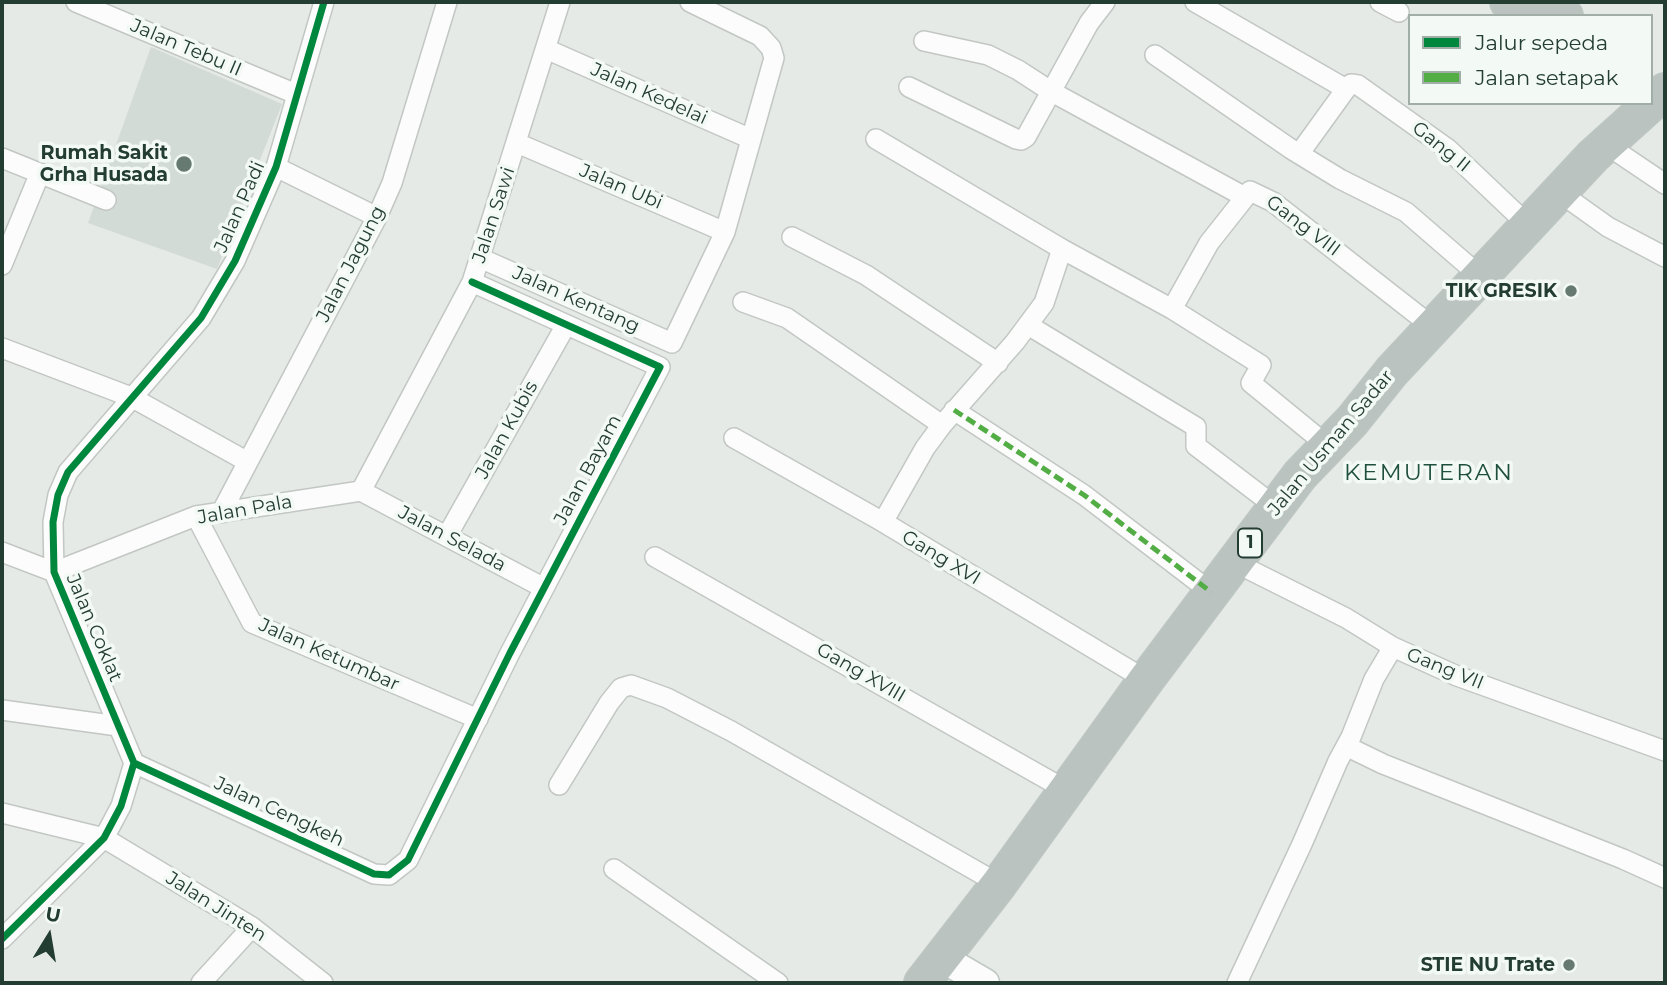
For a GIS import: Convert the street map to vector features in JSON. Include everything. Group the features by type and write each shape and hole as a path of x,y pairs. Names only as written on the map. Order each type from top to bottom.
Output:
{"highway":[{"path":"1508,2 1526,14"},
{"path":"1545,2 1562,14"},
{"name":"Jalan Usman Sadar","path":"932,971 1300,475 1433,327 1593,156 1649,105"}],"main road":[{"path":"932,971 985,983"}],"street":[{"name":"Jalan Tebu II","path":"76,2 296,94"},
{"name":"Jalan Padi","path":"131,397 201,318 235,261 276,167 324,2"},
{"name":"Jalan Jagung","path":"221,513 377,217 392,183 447,2"},
{"name":"Jalan Sawi","path":"361,491 472,282 561,2"},
{"path":"690,2 760,36 771,48 774,58 725,232"},
{"path":"909,87 1021,140 1026,137 1089,23 1105,2"},
{"path":"1195,2 1346,89 1300,154"},
{"path":"1380,2 1399,12"},
{"path":"924,41 988,55 1243,196"},
{"name":"Jalan Kedelai","path":"546,48 751,139"},
{"path":"1155,55 1300,154 1340,179 1406,212 1480,276"},
{"name":"Gang II","path":"1346,89 1352,84 1358,85 1448,149 1528,225"},
{"path":"876,139 1062,249 1172,309 1261,365 1251,383 1328,446"},
{"name":"Jalan Ubi","path":"517,143 725,232"},
{"path":"1607,145 1665,184"},
{"path":"2,158 106,200"},
{"path":"276,167 377,217"},
{"path":"2,265 40,173"},
{"name":"Gang VIII","path":"1172,309 1209,243 1243,196 1250,191 1273,202 1433,327"},
{"path":"1559,192 1608,227 1665,257"},
{"name":"Jalan Kentang","path":"480,258 672,342 725,232"},
{"path":"792,237 866,275 998,363"},
{"path":"883,522 925,448 998,363 1044,303 1062,249"},
{"path":"472,282 566,325"},
{"path":"743,302 787,318 948,418 1084,495 1211,592"},
{"name":"Jalan Bayam","path":"408,860 544,588 660,367 566,325"},
{"name":"Jalan Kubis","path":"447,536 566,325"},
{"path":"1028,325 1196,427 1196,446 1276,508"},
{"path":"2,348 131,397 248,462"},
{"name":"Jalan Coklat","path":"131,397 68,471 58,495 52,522 54,572 134,763"},
{"name":"Gang XVI","path":"734,438 883,522 1146,680"},
{"name":"Jalan Pala","path":"54,572 195,516 361,491"},
{"name":"Jalan Selada","path":"361,491 544,588"},
{"name":"Jalan Ketumbar","path":"195,516 253,623 478,719"},
{"path":"2,552 54,572"},
{"name":"Gang XVIII","path":"655,557 1066,790"},
{"name":"Gang VII","path":"1236,563 1346,618 1393,648 1457,676 1665,751"},
{"path":"1237,983 1351,737 1374,679 1393,648"},
{"path":"559,785 609,703 621,688 631,685 667,698 731,731 999,884"},
{"path":"2,709 118,726"},
{"path":"1346,746 1382,764 1665,878"},
{"path":"2,939 104,838 121,806 134,763"},
{"name":"Jalan Cengkeh","path":"134,763 374,874 389,875 408,860"},
{"name":"Jalan Jinten","path":"2,813 104,838 252,927 323,983"},
{"path":"614,869 778,983"},
{"path":"201,983 252,927"}],"shaded area":[{"name":"Rumah Sakit Grha Husada","path":"151,47 282,104 217,269 88,223"}],"marked path":[{"path":"954,410 1084,495 1211,592"}],"cycle path":[{"path":"2,939 104,838 121,806 134,763 54,572 53,522 58,495 68,472 201,318 235,261 276,167 324,2"},
{"path":"134,763 374,874 389,875 408,860 510,653 660,367 472,282"}],"place":[{"name":"Rumah Sakit Grha Husada","path":"184,164"},
{"name":"TIK GRESIK","path":"1571,291"},
{"name":"STIE NU Trate","path":"1569,965"}],"district":[{"name":"KEMUTERAN","path":"1429,473"}]}
